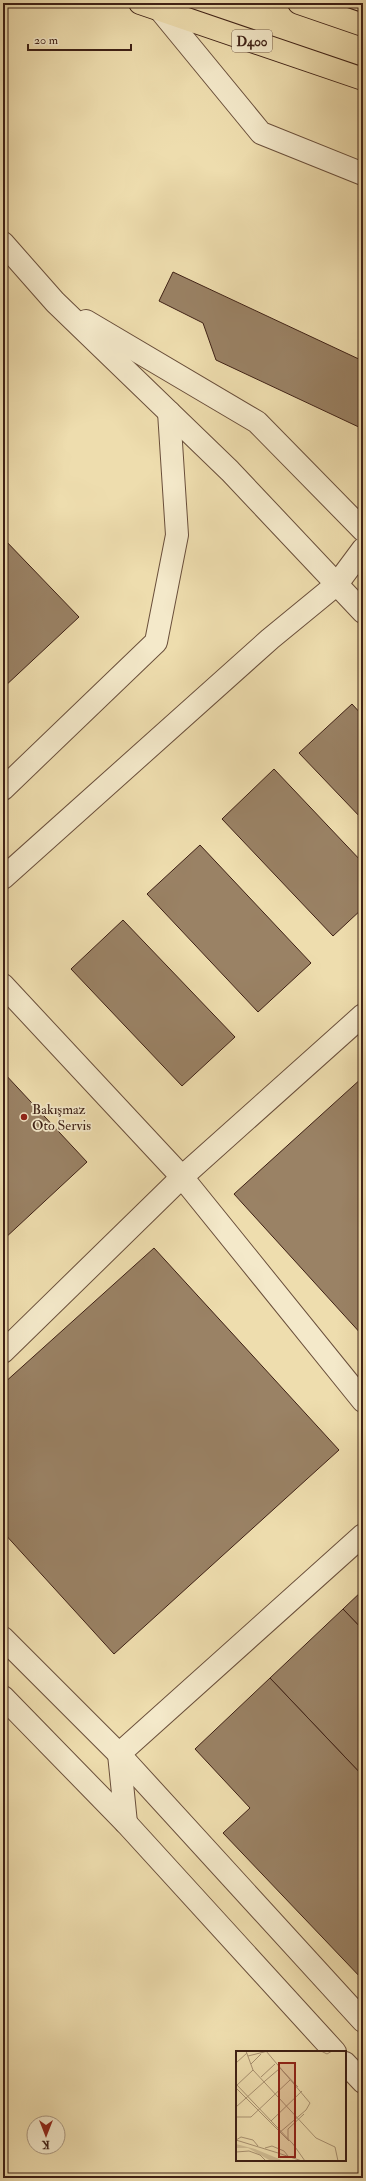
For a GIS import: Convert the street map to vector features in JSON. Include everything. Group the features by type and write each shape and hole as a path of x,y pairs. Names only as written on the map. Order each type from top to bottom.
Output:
{"highway":[{"name":"D400","path":"140,3 363,79"},
{"path":"299,3 363,25"}],"street":[{"path":"160,10 261,133 363,174"},
{"path":"3,243 55,302 230,471 363,612"},
{"path":"55,302 257,422 363,530"},
{"path":"3,789 156,642 177,535 169,412"},
{"path":"3,878 270,639 338,584 363,549"},
{"path":"3,985 182,1177 363,1401"},
{"path":"3,1352 182,1177 363,1015"},
{"path":"119,1754 363,1535"},
{"path":"3,1638 119,1754 363,2021"},
{"path":"3,1697 126,1823 334,2051"},
{"path":"119,1754 126,1823"},
{"path":"346,2063 363,2082"}],"building":[{"path":"173,272 363,361 363,429 216,360 203,323 159,301"},
{"path":"3,538 79,617 3,688"},
{"path":"352,704 363,716 363,820 299,753"},
{"path":"274,769 363,863 363,908 333,936 222,819"},
{"path":"200,845 311,963 258,1012 147,894"},
{"path":"123,920 235,1037 182,1086 71,969"},
{"name":"Bakışmaz Oto Servis","path":"3,1072 87,1162 3,1240"},
{"path":"363,1077 363,1336 234,1194"},
{"path":"154,1248 339,1450 114,1654 3,1532 3,1384"},
{"path":"363,1590 363,1630 343,1609"},
{"path":"343,1609 363,1630 363,1776 270,1678"},
{"path":"270,1678 363,1776 363,1980 223,1833 250,1808 195,1749"}],"place":[{"name":"Bakışmaz Oto Servis","path":"24,1117"}]}
